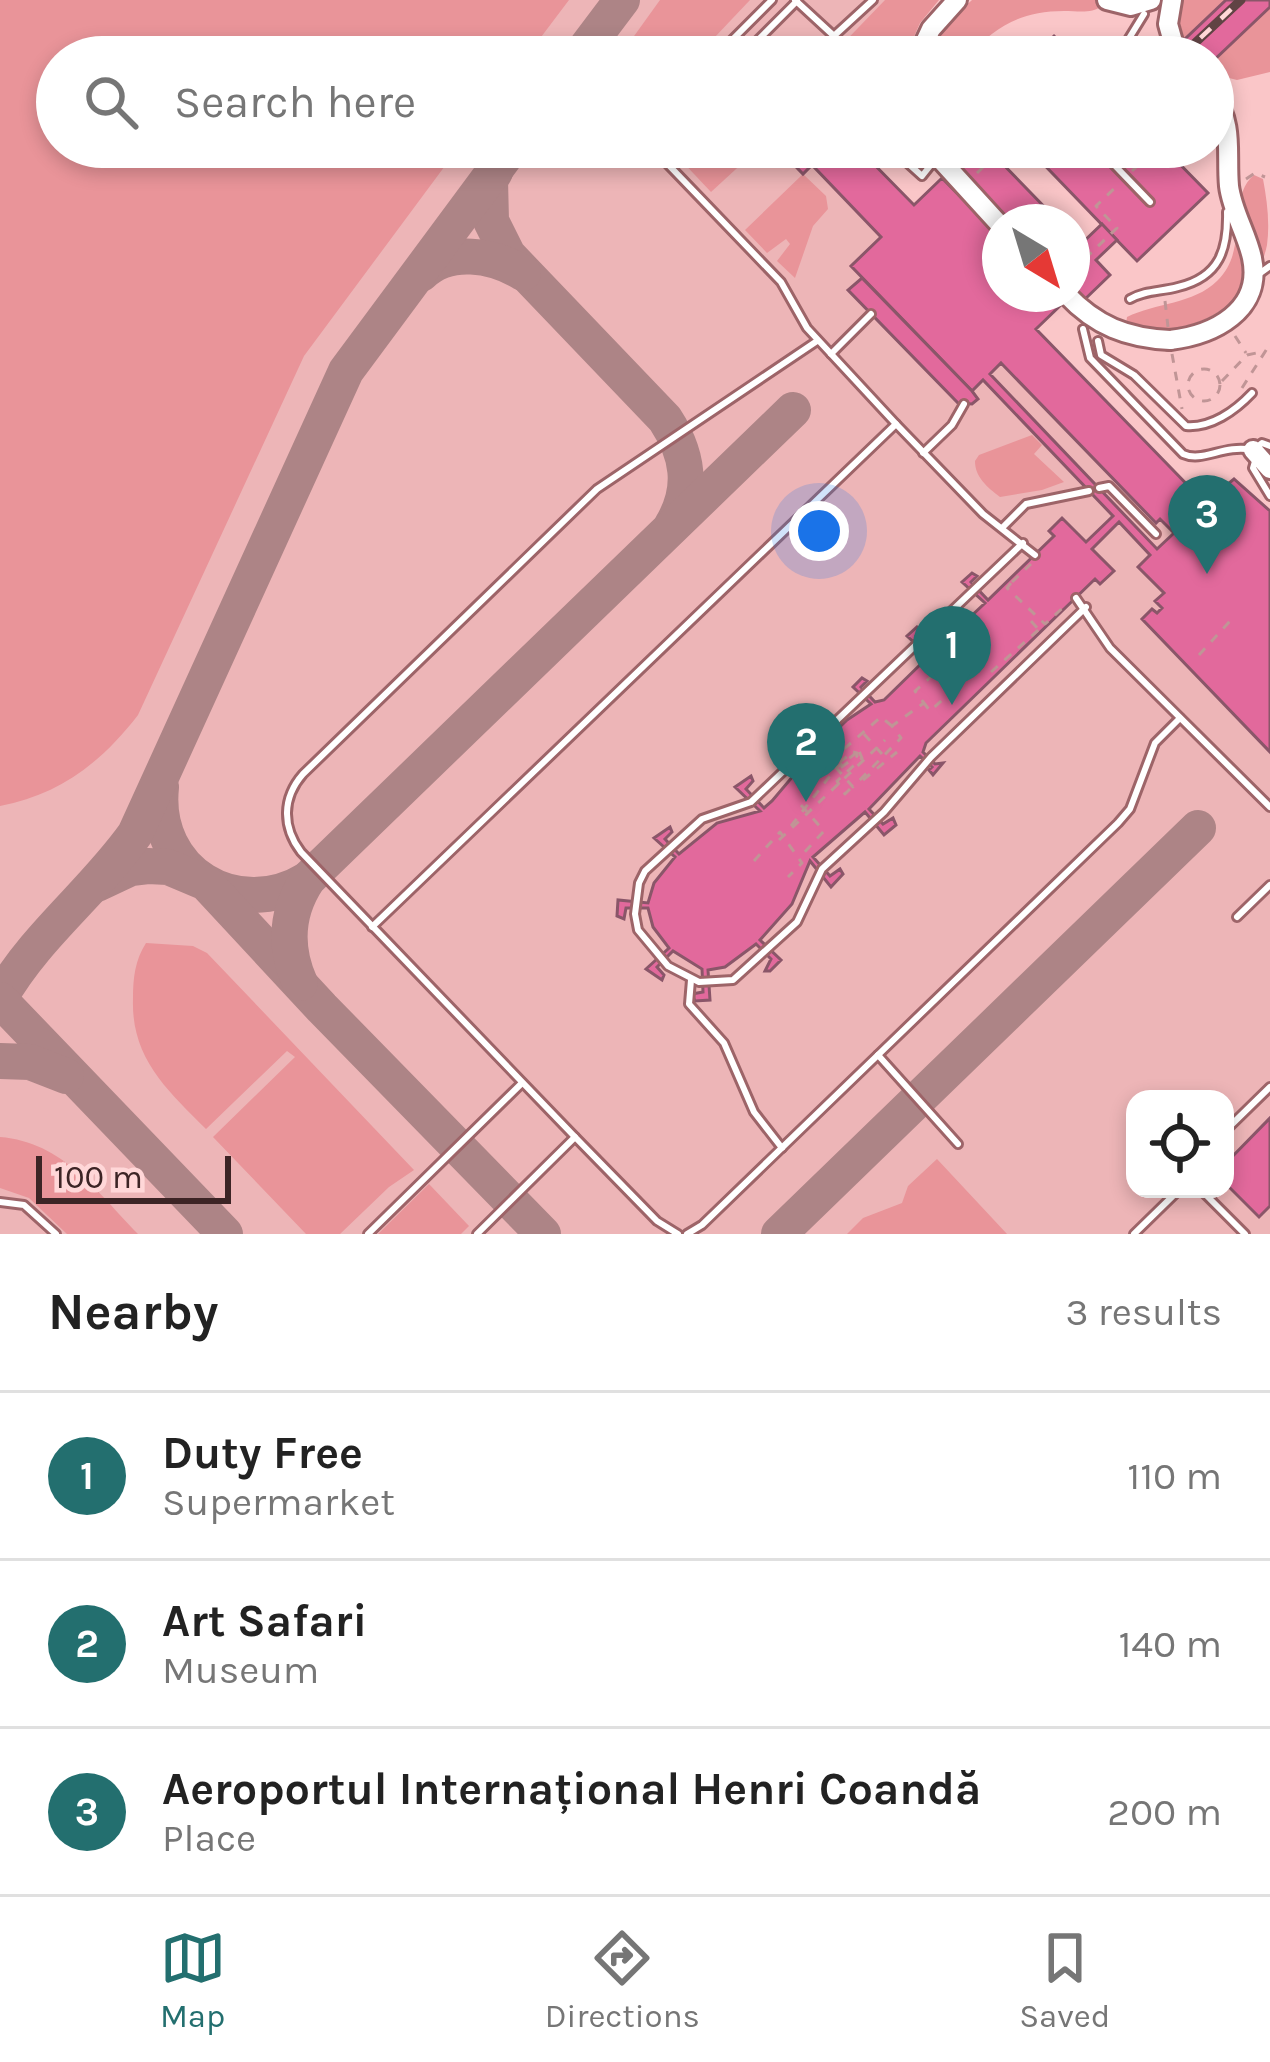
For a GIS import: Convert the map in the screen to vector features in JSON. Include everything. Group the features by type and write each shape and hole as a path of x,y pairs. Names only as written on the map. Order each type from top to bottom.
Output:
{"street":[{"path":"928,36 956,0"},
{"path":"1107,0 1147,7"},
{"path":"1171,36 1172,0"},
{"path":"948,168 982,205"},
{"path":"1087,312 1104,326 1138,337 1170,340 1200,335 1226,323 1244,305 1253,278 1252,255 1231,195 1229,168"}],"lane":[{"path":"737,36 772,0"},
{"path":"761,36 796,1 834,36 873,0"},
{"path":"1130,36 1147,7"},
{"path":"671,168 781,282 817,340 922,452 969,501 1037,555"},
{"path":"1117,168 1150,202"},
{"path":"1130,299 1207,273 1221,256 1229,232 1231,195"},
{"path":"1253,278 1270,266"},
{"path":"830,354 872,314"},
{"path":"1083,329 1090,358 1183,454 1194,458 1234,446 1263,455 1253,468 1270,496"},
{"path":"817,340 597,489 296,780 286,806 294,842 372,927 657,1221 682,1234 702,1225 1118,823 1130,809 1155,743 1180,718"},
{"path":"1098,341 1101,355 1134,375 1186,426 1198,427 1229,414 1252,393"},
{"path":"922,452 952,425 964,404"},
{"path":"372,927 896,424"},
{"path":"1100,488 1109,486 1156,534"},
{"path":"1002,527 1026,504 1089,491"},
{"path":"1023,543 752,802 702,819 645,871 635,898 638,930 668,966 692,980 719,984 746,971 804,914 822,869 1086,607"},
{"path":"1072,600 1086,607 1110,648 1267,801"},
{"path":"1237,917 1270,885"},
{"path":"692,980 689,1004 724,1043 754,1112 782,1148"},
{"path":"878,1055 958,1144"},
{"path":"368,1234 522,1083"},
{"path":"1234,1122 1270,1087"},
{"path":"476,1234 575,1138"},
{"path":"1134,1234 1171,1198"},
{"path":"1209,1198 1245,1234"},
{"path":"0,1202 24,1205 56,1234"}],"path":[{"path":"764,33 767,36"},
{"path":"977,200 980,188 972,178 982,168"},
{"path":"1090,254 1117,228 1096,206 1136,168"},
{"path":"1231,195 1239,197 1247,177 1255,173 1265,177"},
{"path":"1163,290 1186,417"},
{"path":"1226,323 1247,355"},
{"path":"1239,393 1270,344"},
{"path":"1178,385 1206,400 1216,396 1220,382 1247,355 1262,352"},
{"path":"1189,389 1192,375 1201,369 1215,373 1220,382"},
{"path":"1037,555 1007,588 1046,624"},
{"path":"1011,583 1018,591"},
{"path":"991,672 1072,600"},
{"path":"1031,621 1041,631"},
{"path":"1199,655 1230,621"},
{"path":"944,665 959,685 930,711 924,703 915,691 944,665"},
{"path":"892,726 924,703"},
{"path":"881,717 892,726 901,738 853,787 830,761 881,717"},
{"path":"831,761 874,725"},
{"path":"863,733 886,760"},
{"path":"754,861 885,740"},
{"path":"789,828 837,767 858,750 862,758 837,781"},
{"path":"826,778 837,781 844,794 897,752"},
{"path":"879,768 884,774"},
{"path":"801,805 824,831 802,855 801,864"},
{"path":"780,836 802,863 788,877"},
{"path":"780,836 802,855"}],"shaded area":[{"path":"0,0 918,0 891,36 36,36 36,168 878,168 914,205 942,178 982,219 982,312 1054,312 1036,330 1204,502 1234,479 1270,511 1270,1234 0,1234"},
{"path":"0,0 569,0 542,36 36,36 36,168 443,168 304,356 138,715 110,748 78,774 41,794 0,806"},
{"path":"660,0 750,0 716,36 634,36"},
{"path":"885,0 939,0 914,36 850,36"},
{"path":"972,0 1098,0 1102,6 1022,17 989,36 940,36 947,23"},
{"path":"1182,0 1270,0 1270,72 1234,79 1234,36 1183,36"},
{"path":"688,168 737,168 711,192"},
{"path":"803,174 826,196 828,209 813,226 795,278 777,261 790,244 786,239 767,253 745,230"},
{"path":"1254,175 1263,179 1268,237 1260,267 1248,286 1214,315 1193,324 1148,329 1126,324 1127,317 1186,299 1217,281 1233,255 1241,197"},
{"path":"1032,435 1042,445 1034,454 1064,482 1000,497 979,477 975,461 979,455"},
{"path":"146,943 193,946 207,953 414,1170 340,1234 306,1234 213,1137 295,1057 287,1051 206,1129 154,1072 138,1039 133,984"},
{"path":"0,1137 42,1148 61,1159 138,1234 67,1234 29,1198 0,1188"},
{"path":"937,1159 1007,1234 847,1234 863,1218 902,1203 908,1186"},
{"path":"429,1184 469,1226 461,1234 378,1234"}],"building":[{"path":"1226,0 1270,0 1270,7 1234,41 1234,36 1188,36"},
{"path":"815,168 878,168 914,205 942,178 982,219 982,312 1054,312 1036,329 1205,503 1234,479 1270,511 1270,752 1142,619 1152,609 1157,613 1162,608 1155,601 1164,593 1138,567 1150,555 1119,522 1092,549 1114,571 1100,584 1095,579 926,743 923,752 935,764 943,763 933,775 932,767 920,756 869,809 883,824 893,818 896,825 884,835 865,812 813,857 830,876 840,869 843,874 831,887 810,861 792,904 760,940 781,960 765,971 771,959 756,944 725,967 708,970 710,1000 695,1001 692,994 703,992 702,969 673,951 657,967 664,975 662,980 646,969 669,948 653,927 648,908 626,908 624,919 617,916 618,900 648,903 654,883 675,857 654,838 670,827 672,832 665,839 679,854 717,823 760,811 735,787 751,776 753,781 746,789 764,808 810,756 789,736 804,725 806,732 800,737 814,752 871,704 853,687 862,678 867,681 861,687 875,702 884,700 929,656 907,636 917,627 921,630 916,636 932,653 985,603 962,582 972,573 977,576 971,582 988,600 1054,536 1049,531 1062,518 1086,542 1113,516 983,380 972,391 851,266 881,237","holes":["1001,363 1156,523 1160,519 1174,533 1157,549 990,374"]},
{"path":"953,168 1007,168 1042,204 988,204"},
{"path":"1047,168 1184,168 1208,193 1137,261 1090,212 1090,204 1082,204"},
{"path":"1102,224 1117,240 1096,260 1110,275 1090,294 1090,235"},
{"path":"862,278 978,399 972,404 958,403 848,290"},
{"path":"1270,1118 1270,1206 1259,1217 1234,1192 1234,1155"}],"taxiway":[{"path":"595,36 622,0"},
{"path":"0,998 30,954 135,834 346,371 496,168"},
{"path":"495,172 490,180 491,221 508,255 673,432 686,484 672,525"},
{"path":"421,274 458,257 485,258 523,273"},
{"path":"300,983 291,956 290,930 295,904 308,879 793,410"},
{"path":"161,787 162,817 170,843 204,881 253,895 281,891 308,879"},
{"path":"779,1234 1198,828"},
{"path":"97,884 131,868 148,866 168,867 206,883 543,1234"},
{"path":"0,1000 225,1234"},
{"path":"0,1061 30,1062 66,1076"}],"railway":[{"path":"1202,36 1241,0"}],"place":[{"name":"Aeroportul Internațional Henri Coandă","path":"1207,574"},
{"name":"Duty Free","path":"952,705"},
{"name":"Art Safari","path":"806,802"}]}
